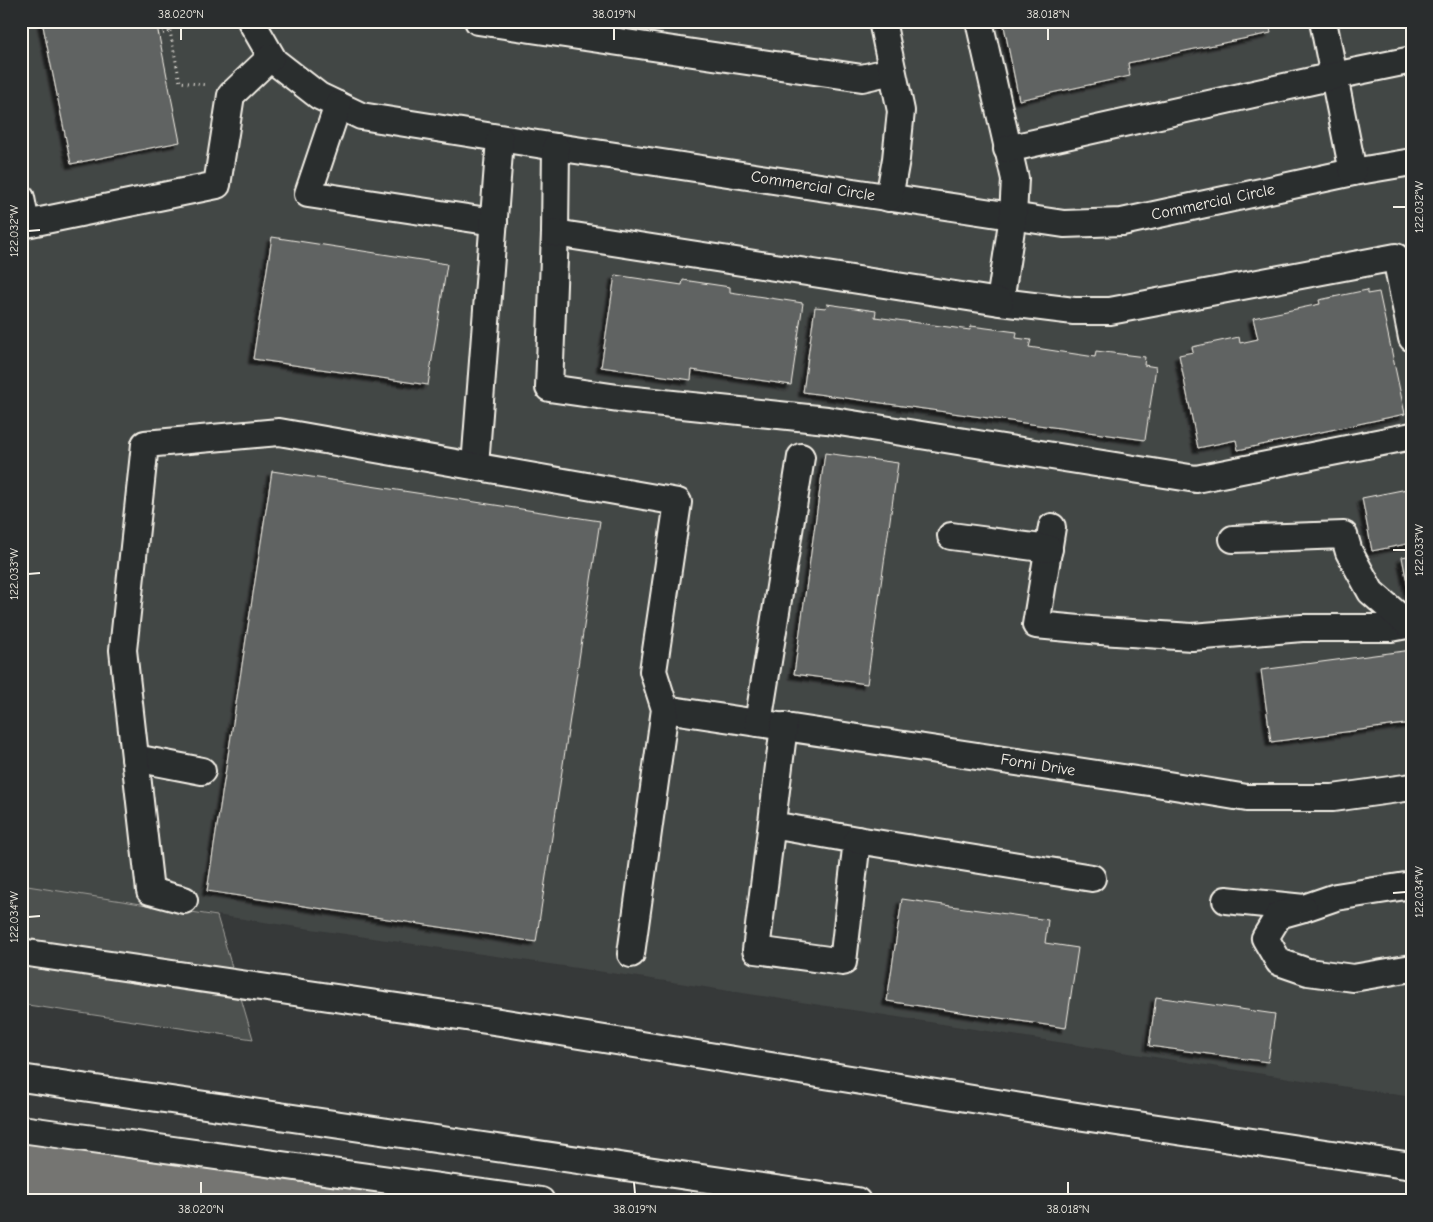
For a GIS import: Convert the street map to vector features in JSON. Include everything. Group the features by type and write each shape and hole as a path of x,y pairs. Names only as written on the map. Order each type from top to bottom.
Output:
{"street":[{"name":"Commercial Circle","path":"251,21 274,62 319,96 361,116 500,139 1064,224 1122,222 1353,172 1412,162"},
{"path":"478,21 577,29 862,78 892,71"},
{"path":"882,21 901,111 896,159 889,198"},
{"path":"979,21 1015,179 1013,216 1000,302"},
{"path":"1322,21 1353,172"},
{"path":"21,198 26,224 217,184 231,96 271,57"},
{"path":"1007,150 1412,60"},
{"path":"338,105 308,194 494,222"},
{"path":"475,466 500,139"},
{"path":"556,147 549,388 625,399 826,420 1196,479 1412,436"},
{"path":"555,233 1000,302 1074,311 1110,311 1396,257 1412,338"},
{"path":"184,900 150,891 123,650 145,444 279,432 678,502 653,671 665,709 631,954"},
{"path":"758,723 801,457"},
{"path":"1234,539 1344,534 1349,552 1371,592 1410,625"},
{"path":"951,536 1050,538 1036,625 1192,637 1302,628 1391,628 1410,625"},
{"name":"Forni Drive","path":"665,709 1247,798 1333,798 1412,787"},
{"path":"784,726 756,950 843,962 857,840"},
{"path":"135,758 202,771"},
{"path":"772,825 1092,878"},
{"path":"1412,885 1336,898 1279,915 1265,938 1278,962 1308,972 1353,978 1412,968"},
{"path":"1226,900 1304,908"},
{"path":"21,952 510,1024 1077,1116 1412,1166"},
{"path":"21,1078 858,1201"},
{"path":"21,1129 541,1201"}],"path":[{"path":"168,21 180,82 208,85 231,96"},
{"path":"158,34 170,32"}],"shaded area":[{"path":"21,21 1412,21 1412,1097 679,983 21,885"},
{"path":"21,885 217,916 253,1039 21,1004"},
{"path":"21,1137 476,1201 21,1201"}],"building":[{"path":"42,21 156,21 180,142 71,164"},
{"path":"1003,21 1269,21 1271,33 1128,63 1130,76 1019,100"},
{"path":"272,237 447,264 428,385 253,359"},
{"path":"615,275 682,285 683,280 730,287 730,292 803,303 791,385 692,370 691,380 601,367"},
{"path":"1367,290 1367,294 1379,292 1405,414 1238,450 1236,440 1198,448 1179,355 1193,352 1192,347 1239,337 1240,343 1258,339 1253,318 1320,304 1319,300"},
{"path":"827,304 876,311 875,317 970,330 971,326 1017,332 1016,338 1031,340 1029,347 1095,357 1096,351 1145,357 1144,365 1156,367 1145,440 803,392 815,307 826,308"},
{"path":"825,453 898,463 867,684 794,674"},
{"path":"272,471 600,521 536,942 207,891"},
{"path":"1412,488 1412,543 1372,551 1362,498"},
{"path":"1412,555 1412,597 1410,598 1402,557"},
{"path":"1412,650 1412,723 1271,742 1261,670"},
{"path":"902,899 1048,920 1045,943 1078,948 1066,1028 887,1001"},
{"path":"1156,997 1275,1014 1268,1062 1149,1046"}]}
